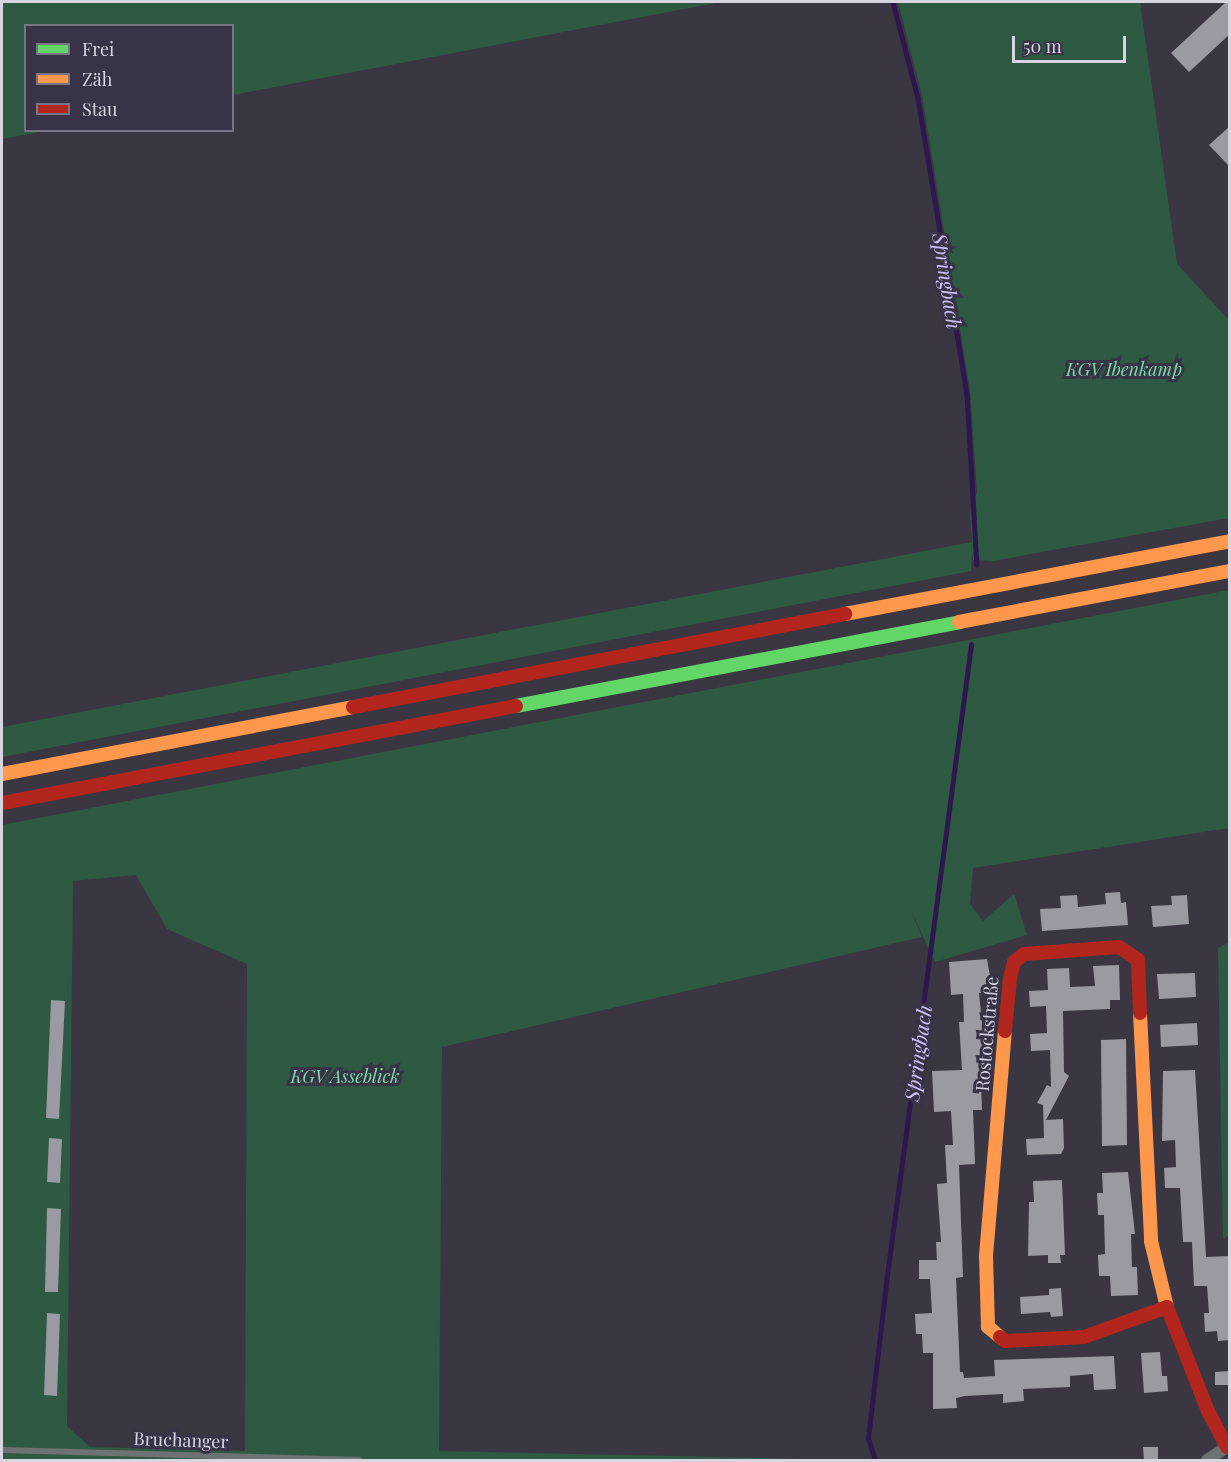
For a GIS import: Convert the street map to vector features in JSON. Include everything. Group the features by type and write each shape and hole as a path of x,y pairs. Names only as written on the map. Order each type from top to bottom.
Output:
{"main road":[{"path":"2,774 1230,540"},
{"path":"2,802 1230,571"},
{"name":"Rostockstraße","path":"1167,1307 1117,1327 1065,1339 1005,1341 988,1327 986,1256 1010,978 1014,962 1024,954 1119,947 1138,960 1153,1263 1167,1307 1208,1411 1228,1446"}],"street":[{"path":"1207,1461 1228,1446"}],"lane":[{"name":"Bruchanger","path":"2,1450 360,1461"}],"green space":[{"path":"2,2 721,2 234,95 234,24 24,24 24,132 40,132 2,139"},
{"name":"KGV Ibenkamp","path":"898,2 1140,2 1177,264 1229,320 1229,518 993,561 973,560 972,552 971,571 2,757 2,727 972,542 970,514 977,492 970,390 922,95"},
{"name":"KGV Asseblick","path":"1229,590 1229,828 973,868 970,904 983,921 1014,894 1027,935 935,962 911,911 922,937 442,1047 439,1451 853,1460 2,1460 2,825","holes":["136,875 167,929 247,964 245,1451 90,1447 67,1426 73,881"]},
{"path":"1229,942 1230,1235 1223,1239 1218,948"}],"building":[{"path":"1226,2 1230,2 1230,34 1189,72 1171,53"},
{"path":"1230,126 1230,167 1209,145"},
{"path":"1120,892 1121,903 1126,902 1128,925 1042,931 1040,909 1061,908 1060,896 1077,895 1078,907 1106,904 1105,893"},
{"path":"1187,895 1189,924 1153,927 1151,906 1172,905 1171,896"},
{"path":"987,959 993,993 979,993 985,1053 980,1054 982,1110 973,1110 975,1164 959,1165 963,1277 956,1278 960,1372 963,1372 964,1378 995,1376 994,1360 1114,1356 1116,1389 1094,1390 1093,1374 1070,1376 1070,1387 1023,1389 1024,1401 1003,1403 1003,1394 965,1396 956,1398 957,1408 933,1409 933,1353 923,1353 922,1334 916,1334 915,1314 932,1313 930,1279 919,1279 919,1260 937,1260 936,1242 941,1242 937,1184 947,1183 945,1145 953,1145 951,1111 934,1112 932,1071 962,1070 959,1022 964,1022 963,994 951,995 949,962"},
{"path":"1119,965 1120,1000 1110,1000 1110,1009 1063,1011 1064,1072 1069,1076 1046,1120 1063,1119 1064,1148 1061,1154 1027,1155 1026,1139 1044,1138 1043,1105 1037,1103 1047,1085 1051,1087 1050,1050 1031,1051 1030,1034 1047,1033 1046,1006 1030,1007 1029,991 1048,990 1047,969 1069,968 1070,987 1095,986 1093,966"},
{"path":"1195,973 1196,997 1159,999 1157,974"},
{"path":"51,1000 65,1001 59,1119 46,1118"},
{"path":"1197,1023 1198,1045 1161,1047 1160,1025"},
{"path":"1126,1039 1127,1145 1102,1146 1101,1040"},
{"path":"1195,1070 1206,1257 1230,1256 1230,1340 1218,1341 1217,1331 1205,1332 1204,1313 1209,1313 1207,1286 1194,1286 1192,1242 1183,1242 1180,1188 1165,1188 1164,1168 1176,1167 1175,1140 1162,1141 1163,1071"},
{"path":"49,1138 62,1139 60,1183 47,1182"},
{"path":"1128,1172 1135,1234 1131,1234 1132,1267 1137,1267 1138,1295 1111,1296 1110,1276 1099,1276 1098,1255 1105,1254 1104,1215 1098,1215 1097,1193 1103,1193 1102,1173"},
{"path":"1062,1180 1065,1255 1060,1255 1061,1263 1048,1263 1048,1255 1028,1256 1029,1202 1034,1202 1033,1181"},
{"path":"47,1208 61,1209 58,1292 45,1292"},
{"path":"1061,1288 1063,1316 1051,1317 1050,1312 1021,1314 1020,1297 1049,1295 1049,1289"},
{"path":"47,1313 60,1314 57,1396 44,1395"},
{"path":"1160,1352 1162,1376 1167,1376 1168,1391 1144,1393 1141,1353"},
{"path":"1230,1371 1230,1385 1215,1385 1215,1372"},
{"path":"1143,1447 1158,1447 1158,1461 1144,1461"}],"waterway":[{"name":"Springbach","path":"893,2 918,98 967,394 977,565"},
{"name":"Springbach","path":"875,1460 868,1439 886,1283 971,645"}],"traffic: fast":[{"path":"516,706 959,622"}],"traffic: slow":[{"path":"845,614 1230,541"},
{"path":"959,622 1230,571"},
{"path":"2,774 353,707"},
{"path":"1140,1013 1151,1241 1167,1307"},
{"path":"1000,1337 988,1327 986,1256 1005,1031"}],"traffic: jam":[{"path":"353,707 845,614"},
{"path":"2,803 516,706"},
{"path":"1005,1031 1010,978 1014,962 1024,954 1119,947 1138,960 1140,1013"},
{"path":"1000,1337 1005,1341 1084,1337 1167,1307 1208,1411 1227,1447"}]}
